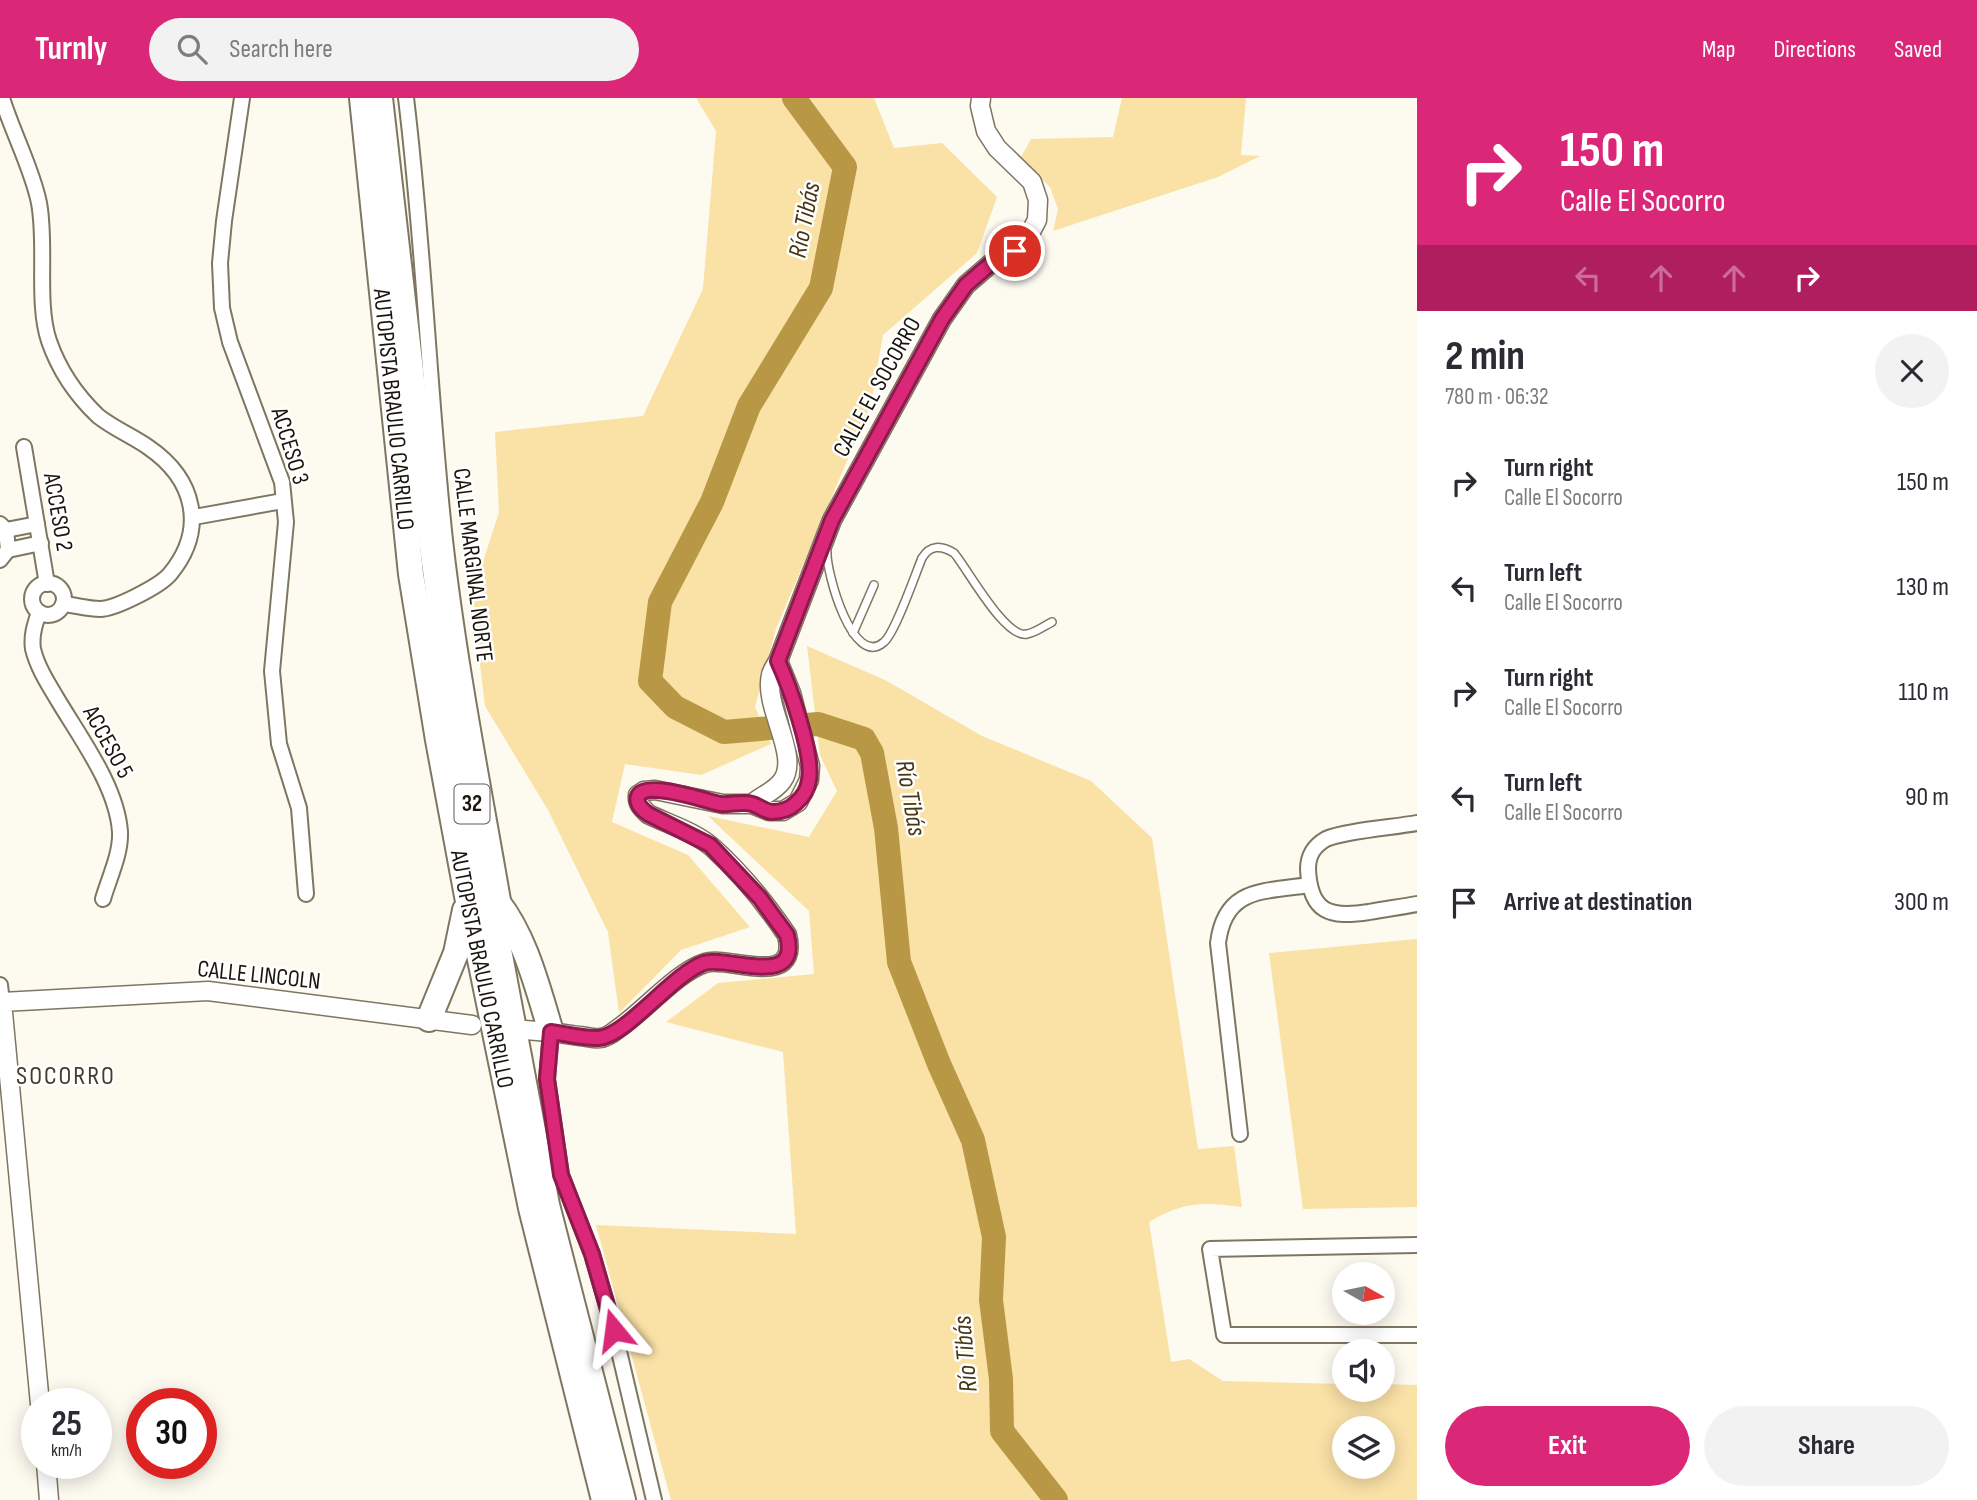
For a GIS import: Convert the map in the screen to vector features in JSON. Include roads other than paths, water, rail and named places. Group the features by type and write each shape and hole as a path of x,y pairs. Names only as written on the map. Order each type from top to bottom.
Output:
{"highway":[{"name":"AUTOPISTA BRAULIO CARRILLO","path":"362,98 411,574 438,740 487,899 547,1205 623,1500"},
{"name":"AUTOPISTA BRAULIO CARRILLO","path":"380,98 445,646 487,899 531,1208 604,1500"},
{"path":"429,1019 456,953 487,899 529,966 551,1032"}],"street":[{"path":"2,98 39,201 43,230 44,303 48,339 65,376 82,399 101,418 151,449 176,473 194,517 183,558 166,579 148,591 106,608 63,604"},
{"name":"ACCESO 3","path":"242,98 220,263 222,309 230,342 282,482 286,522 272,671 279,744 299,808 306,894"},
{"name":"CALLE MARGINAL NORTE","path":"406,98 417,190 446,544 472,729 487,899"},
{"name":"CALLE EL SOCORRO","path":"752,804 783,780 788,765 771,701 771,674 832,520 942,319 966,285 995,260 1015,251 1027,239 1037,220 1038,201 1032,182 997,148 986,131 980,106 981,98"},
{"name":"ACCESO 2","path":"24,447 47,584"},
{"path":"194,517 283,501"},
{"path":"37,524 3,527 4,555 41,543"},
{"path":"47,584 60,589 63,604 53,614 38,612 33,604 33,594 38,587 47,584"},
{"name":"ACCESO 5","path":"38,612 33,632 33,648 42,673 107,785 117,810 120,833 103,899"},
{"path":"525,1030 601,1038 634,1018 679,979 706,962 724,960 755,968 768,968 777,965 786,957 789,942 787,935 760,898 735,871 710,845 648,814 637,800 638,795 644,791 655,790 723,804 752,804 775,812 783,811 797,802 809,780 810,766 795,708 778,661"},
{"path":"1417,823 1329,838 1317,845 1308,862 1309,885 1315,900 1324,911 1334,915 1351,915 1417,904"},
{"path":"1240,1133 1218,943 1220,924 1227,910 1240,899 1309,885"},
{"name":"CALLE LINCOLN","path":"1,996 208,991 429,1019"},
{"path":"1,996 38,1388"},
{"path":"429,1019 472,1025"},
{"path":"551,1032 547,1079 561,1175 592,1254 614,1330 654,1500"},
{"path":"1417,1245 1210,1249 1224,1335 1417,1335"},
{"path":"47,1479 49,1500"}],"lane":[{"path":"832,520 827,558 831,582 853,633 860,643 869,648 883,643 889,636 922,558 927,551 934,548 944,547 961,562 1000,618 1019,634 1027,635 1052,622"},
{"path":"853,633 874,585"}],"waterway":[{"name":"Río Tibás","path":"794,98 845,167 821,288 749,406 712,502 660,602 650,681 675,707 724,732 818,724 864,739 872,753 886,828 899,962 939,1064 973,1140 994,1237 991,1300 1001,1379 1002,1431 1056,1500"}],"district":[{"name":"SOCORRO","path":"66,1076"}]}
